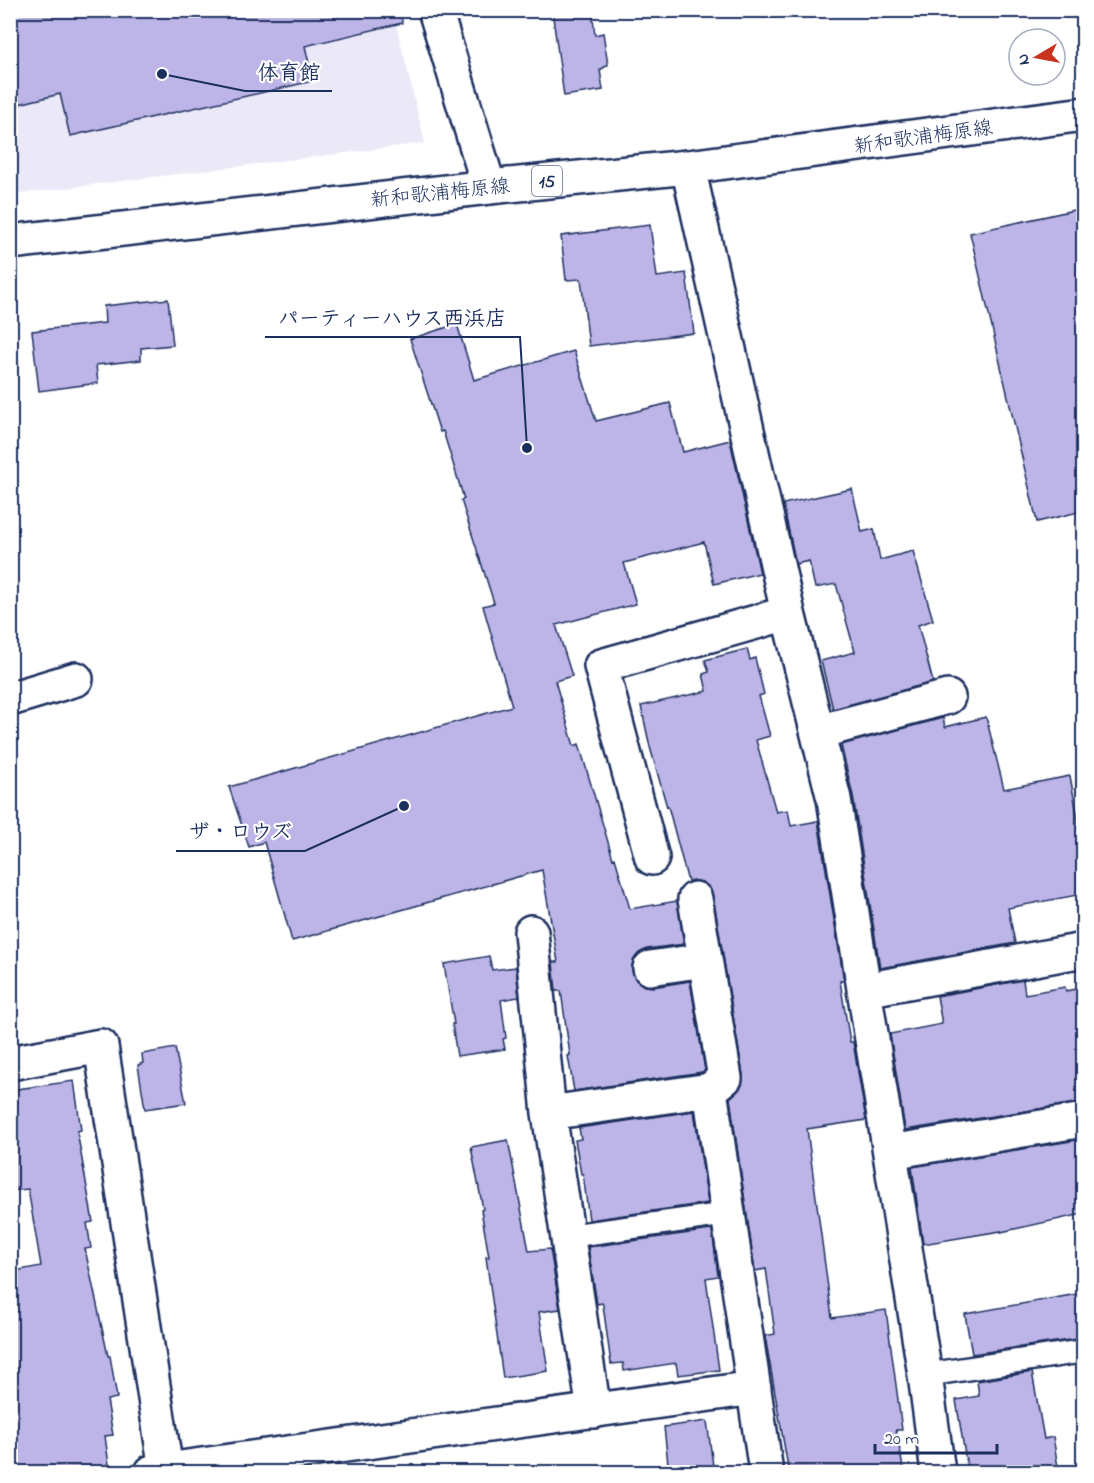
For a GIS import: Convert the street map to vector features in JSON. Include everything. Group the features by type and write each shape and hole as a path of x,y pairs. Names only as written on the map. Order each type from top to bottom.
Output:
{"street":[{"path":"435,10 489,186"},
{"name":"新和歌浦梅原線","path":"10,242 489,186 688,167 1083,114"},
{"path":"688,167 788,613 834,799 925,1375 938,1473"},
{"path":"652,858 601,666 788,613"},
{"path":"10,699 76,679"},
{"path":"818,732 948,697"},
{"path":"549,1113 710,1090 725,1078 695,899"},
{"path":"531,932 549,1113 594,1411"},
{"path":"864,990 1083,950"},
{"path":"650,968 705,960"},
{"path":"10,1063 101,1046 159,1471 754,1388"},
{"path":"710,1090 766,1473"},
{"path":"890,1152 1083,1120"}],"lane":[{"path":"568,1236 728,1214"},
{"path":"925,1375 1083,1351"}],"shaded area":[{"path":"10,11 393,11 425,143 11,195"}],"building":[{"path":"10,10 401,10 402,23 305,46 313,81 70,136 60,94 19,104 10,67"},
{"path":"552,10 592,10 595,35 603,33 608,65 600,70 603,90 564,96"},
{"path":"1083,208 1083,511 1037,522 970,233"},
{"path":"650,225 657,277 686,273 694,333 589,346 581,279 566,280 561,236"},
{"path":"168,299 173,345 141,348 141,360 96,365 98,383 39,391 32,331 105,323 104,306"},
{"path":"457,324 474,380 574,351 596,421 670,403 683,452 730,440 760,573 714,584 704,542 624,563 636,604 556,625 572,676 555,681 574,746 579,744 630,909 677,901 684,944 647,949 639,953 633,961 632,971 636,980 644,986 653,987 690,981 705,1070 702,1072 574,1091 561,991 556,991 553,962 558,962 542,870 292,941 264,842 249,847 229,787 512,706 483,606 494,603 461,500 464,499 443,431 440,432 410,339"},
{"path":"852,489 862,532 874,529 880,560 913,551 933,620 918,625 933,682 833,709 821,661 855,652 836,584 815,588 809,561 796,564 783,504"},
{"path":"747,649 750,660 755,658 764,694 759,696 770,736 756,740 776,812 788,810 791,826 818,821 844,981 840,981 866,1120 807,1129 832,1318 886,1310 902,1430 896,1430 904,1473 789,1473 765,1336 775,1334 766,1269 755,1271 730,1098 742,1085 743,1075 713,896 710,888 702,882 692,880 688,882 650,747 641,706 707,691 703,674 709,672 705,660"},
{"path":"986,717 1004,789 1070,776 1083,846 1083,894 1008,908 1015,943 880,968 853,796 841,745 943,718 945,727"},
{"path":"489,956 492,970 516,967 519,997 501,1000 506,1038 503,1039 505,1049 457,1056 444,964"},
{"path":"1023,980 1025,994 1065,987 1066,991 1083,988 1083,1102 905,1130 890,1034 942,1024 937,996"},
{"path":"175,1048 186,1103 145,1109 138,1065 143,1063 142,1054"},
{"path":"74,1081 81,1130 77,1131 93,1222 87,1223 91,1248 85,1249 108,1356 110,1356 117,1398 107,1400 113,1435 105,1436 109,1465 61,1473 10,1473 10,1272 41,1266 28,1189 10,1191 10,1090"},
{"path":"694,1111 708,1203 589,1220 583,1174 581,1174 575,1140 581,1139 579,1128"},
{"path":"1083,1139 1083,1214 1001,1232 923,1244 912,1167"},
{"path":"508,1140 529,1251 550,1249 560,1309 539,1312 548,1371 503,1378 486,1257 489,1257 481,1210 483,1209 471,1147"},
{"path":"712,1230 718,1276 706,1278 719,1370 678,1375 676,1363 624,1371 623,1363 611,1364 603,1305 602,1303 597,1304 588,1247"},
{"path":"1083,1293 1083,1338 972,1354 965,1314"},
{"path":"1032,1372 1044,1439 1053,1437 1059,1473 968,1473 956,1400 979,1396 977,1381"},
{"path":"707,1421 714,1473 669,1473 664,1427"}],"place":[{"name":"体育館","path":"162,74"},
{"name":"パーティーハウス西浜店","path":"527,448"},
{"name":"ザ・ロウズ","path":"404,806"}]}
